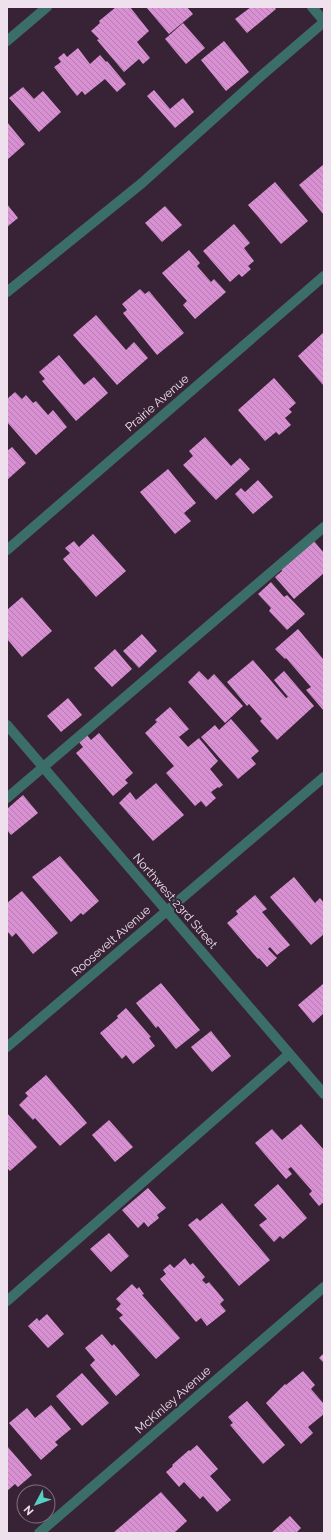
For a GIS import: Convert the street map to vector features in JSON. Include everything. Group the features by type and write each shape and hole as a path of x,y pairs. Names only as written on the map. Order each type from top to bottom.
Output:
{"street":[{"path":"7,41 47,7"},
{"path":"7,292 142,183 261,76 324,22 312,7"},
{"name":"Prairie Avenue","path":"7,550 324,276"},
{"path":"7,798 324,527"},
{"name":"Northwest 23rd Street","path":"7,725 324,1094"},
{"name":"Roosevelt Avenue","path":"7,1048 324,777"},
{"path":"7,1301 290,1054"},
{"name":"McKinley Avenue","path":"39,1533 324,1287"}],"building":[{"path":"116,7 130,7 149,31 137,42 150,58 143,64 139,59 124,72 97,40 99,39 91,31 100,23 99,21"},
{"path":"146,7 187,7 193,14 169,34"},
{"path":"251,7 274,7 276,9 247,33 235,19"},
{"path":"183,23 205,48 186,64 165,39"},
{"path":"224,41 249,72 226,91 201,60"},
{"path":"78,48 90,64 100,55 106,62 107,61 126,84 117,92 105,79 85,95 82,91 77,96 54,67 61,62 58,58 64,53 67,57"},
{"path":"23,87 34,99 43,91 61,112 39,132 9,98"},
{"path":"154,90 170,109 183,98 194,112 175,128 147,96"},
{"path":"7,122 25,144 7,160"},
{"path":"324,164 324,215 299,185"},
{"path":"275,182 308,221 281,244 248,205"},
{"path":"7,204 18,218 7,227"},
{"path":"165,206 182,225 162,242 145,223"},
{"path":"234,224 250,243 244,248 254,261 248,266 251,269 242,277 239,274 230,282 203,251"},
{"path":"189,250 200,263 197,266 211,282 214,279 226,292 195,319 183,305 187,301 162,273"},
{"path":"140,289 145,294 149,291 184,333 157,355 123,313 127,310 122,304"},
{"path":"96,315 126,350 134,342 148,358 117,385 73,335"},
{"path":"324,332 324,386 298,356"},
{"path":"59,355 84,385 94,377 108,393 76,421 42,381 45,379 39,372"},
{"path":"274,378 296,403 289,409 292,412 285,418 291,425 279,435 276,432 265,441 238,410"},
{"path":"15,392 22,399 26,395 33,403 36,401 48,415 53,410 67,427 36,455 7,422 7,399"},
{"path":"205,437 231,466 240,458 250,469 216,500 183,465 193,456 189,451"},
{"path":"12,447 26,463 7,480 7,451"},
{"path":"168,469 196,503 184,513 191,521 175,534 140,492"},
{"path":"258,480 273,497 253,514 235,494 241,488 245,492"},
{"path":"93,534 126,571 96,597 63,559 70,553 65,548 74,541 79,547"},
{"path":"314,541 324,553 324,573 294,599 275,577 282,571 281,569"},
{"path":"271,582 284,597 287,595 305,614 287,630 269,611 271,608 258,594"},
{"path":"22,597 52,631 22,657 8,640 7,641 7,610"},
{"path":"298,629 324,660 324,711 306,690 311,687 286,658 285,659 275,649"},
{"path":"142,634 157,651 139,668 123,651"},
{"path":"115,649 132,669 112,687 94,668"},
{"path":"253,660 286,698 288,697 274,680 284,671 314,706 277,740 260,721 262,719 249,704 247,706 227,682"},
{"path":"199,671 208,680 214,674 243,706 225,723 188,682"},
{"path":"68,698 82,715 61,732 47,716"},
{"path":"170,707 189,729 179,737 188,747 199,738 218,761 210,769 223,785 211,792 216,798 206,807 201,801 195,806 166,773 174,766 145,733 157,722 155,720"},
{"path":"231,719 259,751 251,758 256,764 238,779 201,737 215,725 219,730"},
{"path":"99,733 133,773 125,780 128,783 113,796 76,753 83,747 79,742 87,735 91,740"},
{"path":"156,783 184,815 153,841 119,803 130,792 136,800"},
{"path":"23,795 38,813 11,835 7,830 7,809"},
{"path":"60,856 99,901 83,915 81,913 71,922 32,877"},
{"path":"294,877 315,903 320,898 324,903 324,934 311,945 270,897"},
{"path":"22,891 58,933 33,954 16,933 12,937 7,931 7,903"},
{"path":"255,895 267,909 262,912 290,945 277,955 270,947 268,949 277,958 267,967 259,958 258,959 227,923 238,914 236,911"},
{"path":"161,983 200,1030 176,1049 158,1026 156,1028 136,1003"},
{"path":"323,984 324,1013 313,1023 298,1005"},
{"path":"126,1008 151,1037 149,1038 155,1046 133,1064 126,1055 122,1059 100,1033 118,1018 117,1016"},
{"path":"211,1031 231,1056 212,1072 191,1047"},
{"path":"46,1075 87,1123 60,1146 35,1118 33,1120 19,1105 28,1096 25,1093"},
{"path":"7,1113 37,1147 10,1171 7,1168"},
{"path":"109,1120 133,1147 115,1162 92,1135"},
{"path":"301,1124 324,1150 324,1202 319,1206 309,1194 312,1191 291,1167 288,1169 292,1174 286,1179 255,1143 272,1129 282,1140"},
{"path":"278,1184 307,1218 283,1239 280,1236 274,1242 259,1225 267,1219 254,1205"},
{"path":"148,1188 166,1208 157,1215 159,1218 148,1227 144,1222 138,1228 122,1210"},
{"path":"222,1203 270,1260 239,1286 188,1225 197,1218 200,1221"},
{"path":"109,1233 129,1256 111,1272 90,1249"},
{"path":"185,1258 190,1265 193,1263 205,1277 202,1280 206,1284 209,1282 224,1300 220,1304 226,1311 207,1326 201,1318 196,1322 160,1279 166,1274 163,1270 170,1264 174,1268"},
{"path":"132,1284 137,1289 139,1287 144,1294 142,1295 180,1338 156,1359 119,1318 123,1315 116,1309 121,1304 116,1299"},
{"path":"47,1314 64,1334 48,1348 28,1326 37,1318 39,1321"},
{"path":"102,1334 112,1346 114,1344 140,1375 116,1396 90,1365 95,1360 85,1348"},
{"path":"324,1353 324,1363 319,1358"},
{"path":"303,1371 315,1385 311,1389 324,1404 324,1414 308,1427 313,1433 301,1444 266,1403 285,1384 286,1385"},
{"path":"82,1373 109,1403 82,1426 56,1396"},
{"path":"247,1401 285,1445 263,1464 230,1425 233,1423 228,1417"},
{"path":"51,1405 71,1429 55,1442 58,1445 41,1460 9,1423 27,1408 35,1418"},
{"path":"197,1445 218,1469 210,1476 231,1500 217,1512 203,1496 200,1499 184,1482 179,1487 166,1472 189,1450 190,1451"},
{"path":"7,1446 32,1475 22,1484 15,1484 7,1491"},
{"path":"161,1492 187,1521 174,1533 113,1533"},
{"path":"290,1516 301,1528 296,1533 271,1533"}]}
